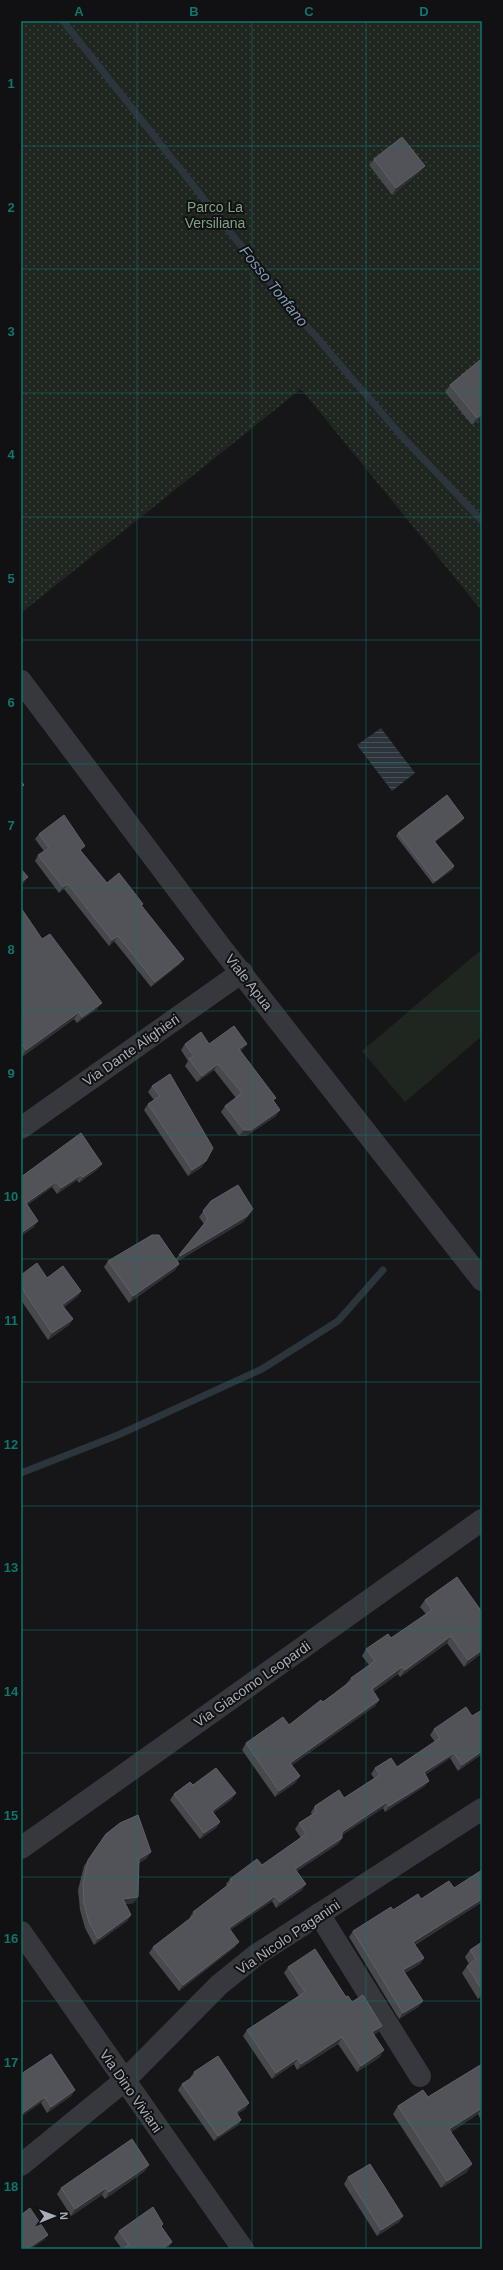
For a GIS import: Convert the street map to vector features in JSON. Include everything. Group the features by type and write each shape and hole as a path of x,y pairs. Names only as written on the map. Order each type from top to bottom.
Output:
{"street":[{"name":"Viale Apua","path":"25,692 482,1280"},
{"name":"Via Dante Alighieri","path":"21,1128 242,972"},
{"name":"Via Giacomo Leopardi","path":"21,1848 482,1520"},
{"name":"Via Nicolo Paganini","path":"21,2165 124,2082 220,1985 256,1955 482,1809"},
{"path":"319,1914 420,2076"},
{"name":"Via Dino Viviani","path":"21,1932 124,2082 243,2249"}],"green space":[{"name":"Parco La Versiliana","path":"21,21 482,21 482,611 301,389 21,613"},
{"path":"482,949 482,1036 405,1102 362,1051"}],"shaded area":[{"path":"381,728 415,773 392,791 357,745"}],"building":[{"path":"402,137 425,166 396,188 374,159"},
{"path":"480,360 482,362 482,414 477,418 450,385"},
{"path":"21,781 24,785 21,788"},
{"path":"447,795 464,818 434,841 454,866 435,881 398,833"},
{"path":"64,815 85,846 80,850 107,883 119,873 143,904 141,905 184,959 155,982 118,936 112,940 68,884 63,887 38,855 49,848 39,834"},
{"path":"21,869 28,877 21,882"},
{"path":"21,908 42,939 50,934 102,1003 82,1017 79,1012 26,1050 21,1042"},
{"path":"234,1026 247,1044 239,1049 276,1098 273,1100 280,1110 251,1130 244,1130 225,1106 242,1093 218,1064 202,1076 189,1059 194,1056 185,1044 201,1032 209,1044"},
{"path":"170,1074 213,1148 206,1161 192,1170 148,1104 160,1096 152,1086"},
{"path":"81,1133 102,1164 83,1177 81,1175 61,1188 56,1182 26,1203 38,1221 21,1233 21,1177"},
{"path":"238,1185 253,1209 247,1216 180,1256 179,1255 208,1219 203,1211 211,1201"},
{"path":"152,1235 159,1235 179,1264 133,1296 108,1261"},
{"path":"37,1263 47,1278 63,1266 81,1291 62,1305 73,1319 52,1333 25,1293 21,1284 21,1275"},
{"path":"457,1577 482,1612 482,1650 468,1660 451,1636 405,1670 402,1667 372,1689 379,1700 290,1763 300,1776 279,1791 246,1743 283,1717 289,1725 321,1700 323,1702 353,1680 351,1678 375,1661 366,1649 388,1634 391,1638 432,1610 425,1600"},
{"path":"466,1707 472,1716 482,1710 482,1751 462,1765 454,1753 424,1772 429,1781 389,1806 387,1802 342,1832 342,1838 295,1869 306,1884 280,1902 275,1896 229,1928 239,1942 183,1985 153,1947 196,1914 193,1912 232,1882 230,1879 257,1859 262,1865 306,1834 299,1823 316,1812 315,1806 339,1790 344,1798 380,1775 375,1768 391,1758 397,1767 440,1738 434,1729"},
{"path":"216,1768 236,1793 212,1811 220,1822 204,1833 174,1794 190,1782 193,1785"},
{"path":"138,1815 151,1852 139,1859 138,1897 123,1899 131,1915 98,1939 89,1922 84,1904 83,1884 88,1860 106,1834 120,1823"},
{"path":"482,1870 482,1899 413,1942 424,1958 403,1970 423,2001 403,2013 353,1931 391,1907 393,1910 418,1894 421,1899 449,1881 454,1888"},
{"path":"482,1942 482,1990 467,1966 476,1959 470,1950"},
{"path":"315,1949 346,1997 348,1996 352,2002 363,1995 382,2026 372,2032 384,2050 361,2066 342,2037 301,2064 298,2058 276,2073 247,2030 305,1992 288,1967"},
{"path":"51,2054 75,2090 51,2107 45,2097 21,2114 21,2074"},
{"path":"218,2056 249,2103 236,2112 241,2120 218,2136 182,2084 196,2075 194,2072"},
{"path":"482,2064 482,2108 449,2129 472,2164 447,2181 398,2106 423,2090 428,2097"},
{"path":"132,2139 149,2165 109,2192 106,2188 75,2209 61,2188"},
{"path":"370,2164 403,2216 381,2230 348,2177"},
{"path":"153,2207 163,2224 161,2226 172,2242 162,2249 127,2249 125,2247 129,2245 119,2231"},
{"path":"30,2208 48,2235 27,2249 24,2249 21,2245 21,2215"}],"waterway":[{"name":"Fosso Tonfano","path":"63,21 280,295 399,433 482,521"},
{"path":"21,1473 118,1435 262,1369 338,1321 383,1270"}]}
